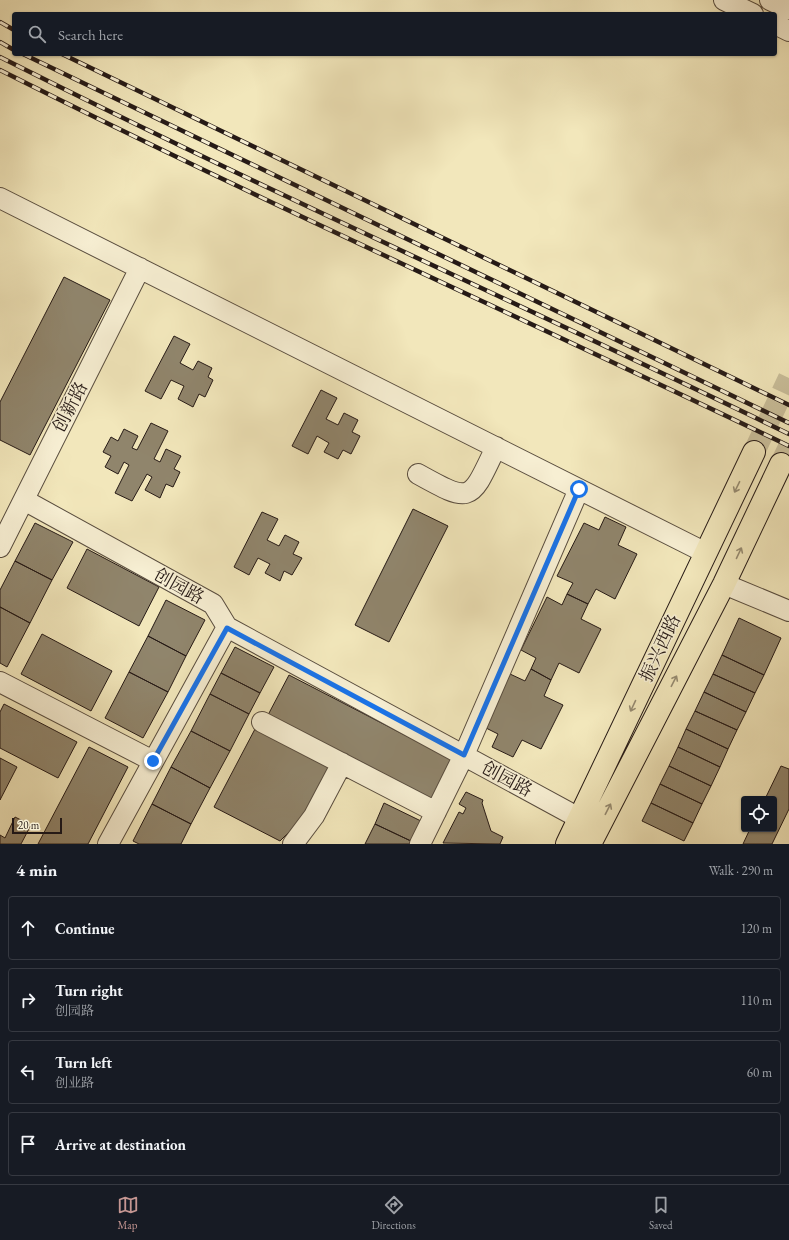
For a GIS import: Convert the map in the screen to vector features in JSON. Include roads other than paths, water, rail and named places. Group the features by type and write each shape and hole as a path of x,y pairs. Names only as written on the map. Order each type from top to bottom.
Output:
{"main road":[{"name":"振兴西路","path":"567,844 754,452"},
{"name":"振兴西路","path":"590,844 724,584 781,464"}],"street":[{"path":"724,0 750,12"},
{"path":"770,0 789,9"},
{"path":"777,25 789,31"},
{"path":"0,198 706,553"},
{"name":"创新路","path":"0,546 140,268"},
{"path":"418,474 452,493 467,493 477,485 496,447"},
{"path":"420,844 464,755 579,489"},
{"name":"创园路","path":"24,500 213,604 227,628 579,818"},
{"path":"724,584 789,611"},
{"path":"108,844 227,628"},
{"path":"0,682 153,761"},
{"path":"262,722 436,812"},
{"path":"293,844 314,816 342,763"}],"tunnel":[{"path":"754,452 789,378"},
{"path":"781,464 789,447"}],"railway":[{"path":"0,22 12,29"},
{"path":"0,42 12,49"},
{"path":"27,56 789,423"},
{"path":"66,56 789,405"},
{"path":"0,57 196,153 789,434"},
{"path":"0,70 196,166 789,446"}]}
